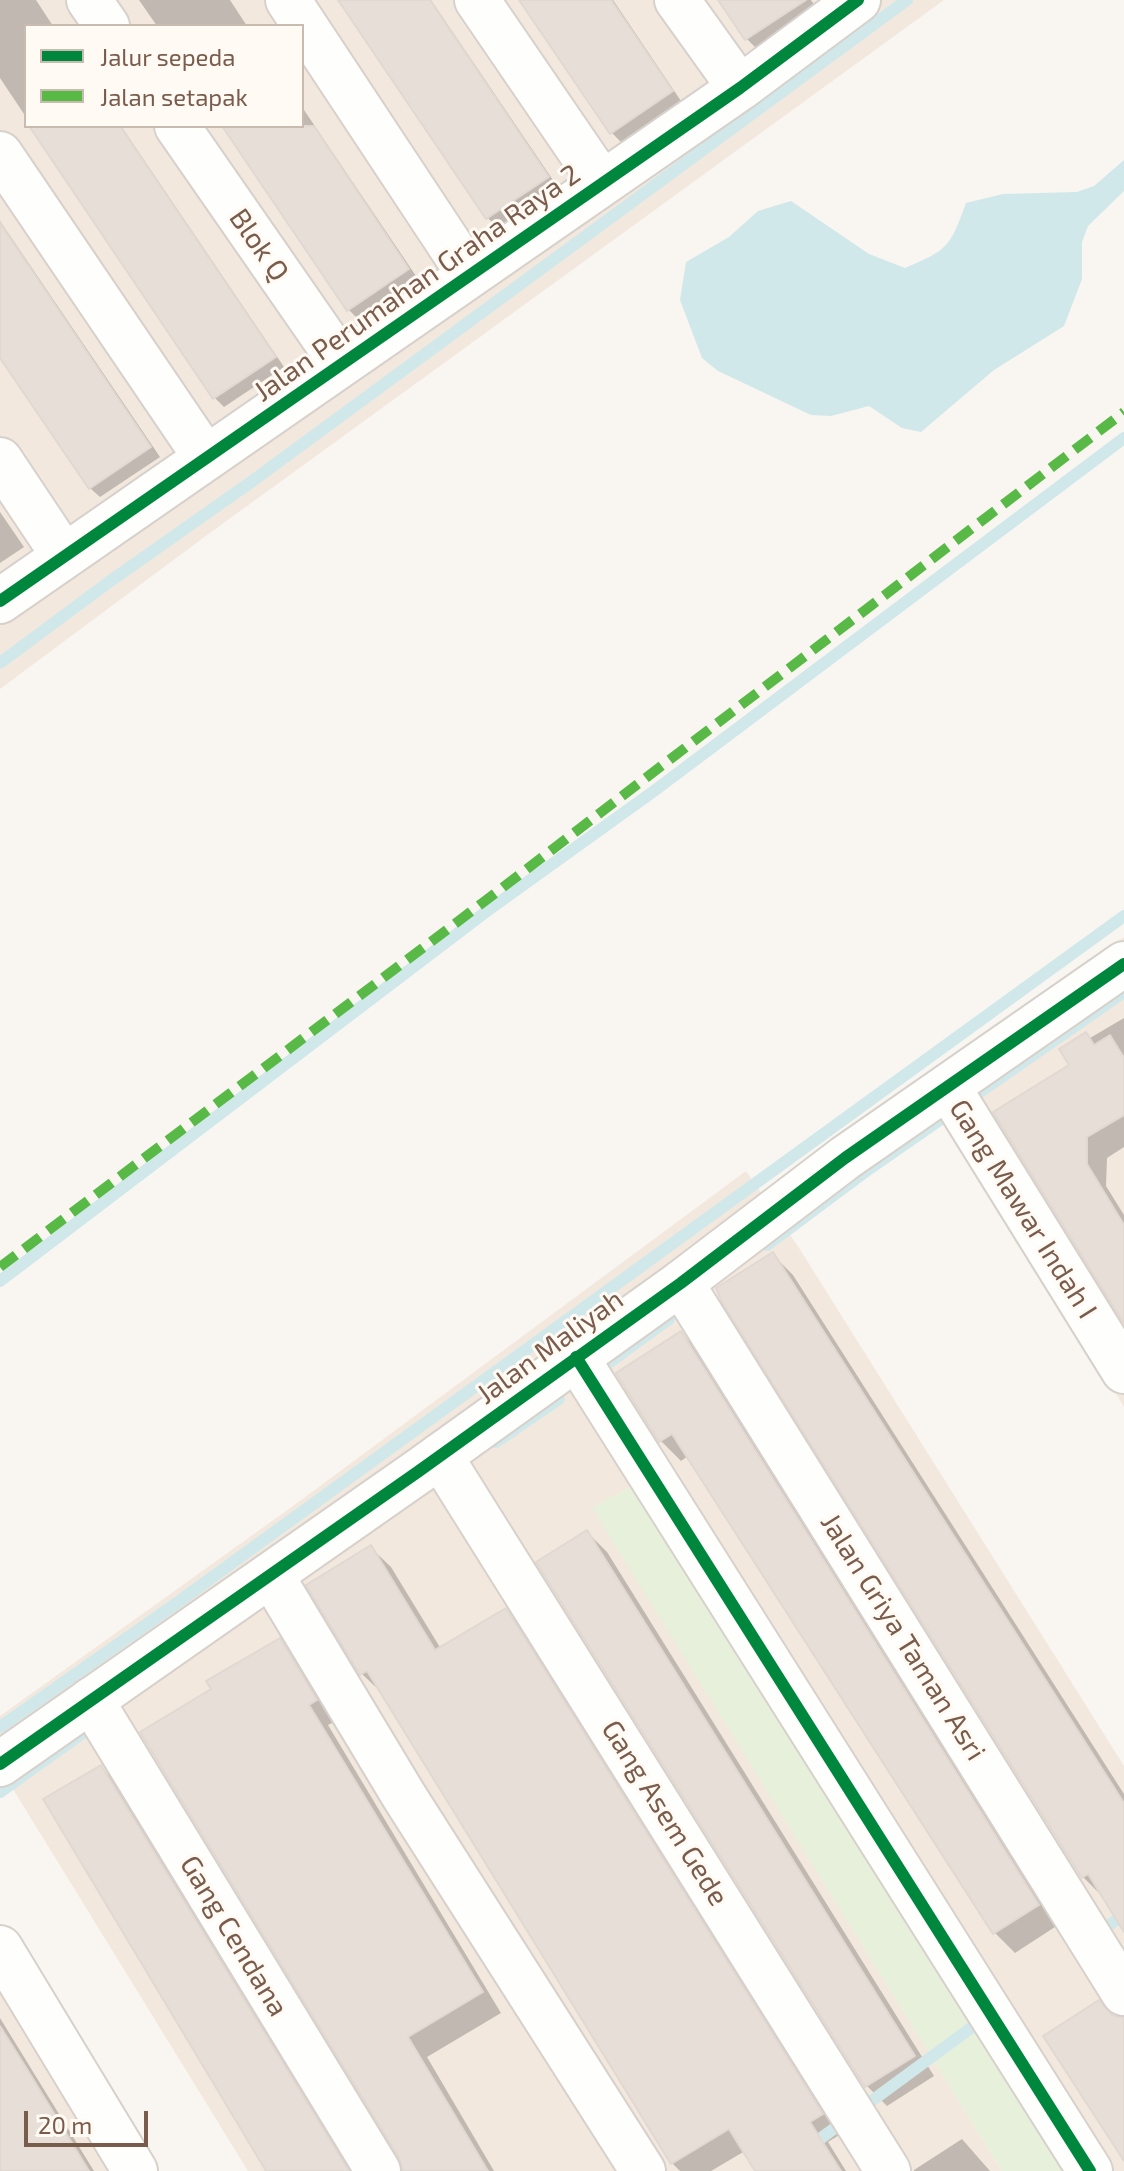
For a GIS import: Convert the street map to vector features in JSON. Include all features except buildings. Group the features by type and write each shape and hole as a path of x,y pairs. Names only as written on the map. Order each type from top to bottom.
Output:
{"street":[{"path":"89,0 106,24"},
{"name":"Jalan Perumahan Graha Raya 2","path":"288,0 304,24"},
{"path":"477,0 602,183"},
{"path":"677,0 740,88"},
{"name":"Jalan Perumahan Graha Raya 2","path":"0,601 740,88 858,0"},
{"name":"Jalan Perumahan Graha Raya 2","path":"304,24 469,274"},
{"name":"Blok Q","path":"178,128 342,364"},
{"path":"0,154 206,458"},
{"path":"0,460 64,556"},
{"name":"Jalan Maliyah","path":"0,1764 98,1713 439,1478 690,1296 845,1158 958,1102 1124,964"},
{"name":"Gang Mawar Indah I","path":"958,1102 1124,1371"},
{"name":"Jalan Griya Taman Asri","path":"690,1296 1124,1993"},
{"path":"586,1372 1090,2171"},
{"name":"Gang Asem Gede","path":"439,1478 831,2104 855,2150 888,2171"},
{"path":"279,1589 404,1796 643,2171"},
{"name":"Gang Cendana","path":"98,1713 378,2171"},
{"path":"0,1948 135,2171"}],"shaded area":[{"path":"0,0 944,0 0,689"},
{"path":"1124,937 1124,1407 923,1081"},
{"path":"746,1171 799,1248 1124,1766 1124,2171 1075,2171 637,1483 593,1508 1002,2171 248,2171 0,1768 0,1716 293,1506"},
{"path":"0,1975 121,2171 0,2171"}],"green space":[{"path":"637,1483 1075,2171 1002,2171 592,1508"}],"water":[{"path":"1124,160 1124,191 1088,226 1082,242 1082,279 1064,326 994,370 921,432 902,428 869,406 831,416 811,415 718,371 702,358 680,300 686,262 729,237 758,211 791,201 869,254 905,268 946,245 966,203 1003,194 1077,192 1094,186"}],"waterway":[{"path":"0,663 907,0"},
{"path":"0,1281 487,911 654,791 1124,438"},
{"path":"0,1727 174,1605 1124,916"},
{"path":"767,1245 869,1169 1124,992"},
{"path":"610,1362 669,1319"},
{"path":"496,1442 559,1399"},
{"path":"0,1792 95,1724"},
{"path":"1104,1929 1124,1914"},
{"path":"809,2147 975,2025"}],"marked path":[{"path":"0,1267 1124,412"}],"cycle path":[{"path":"0,601 740,88 858,0"},
{"path":"0,1764 419,1471 681,1283 845,1158 1124,964"},
{"path":"576,1357 1090,2171"}]}
